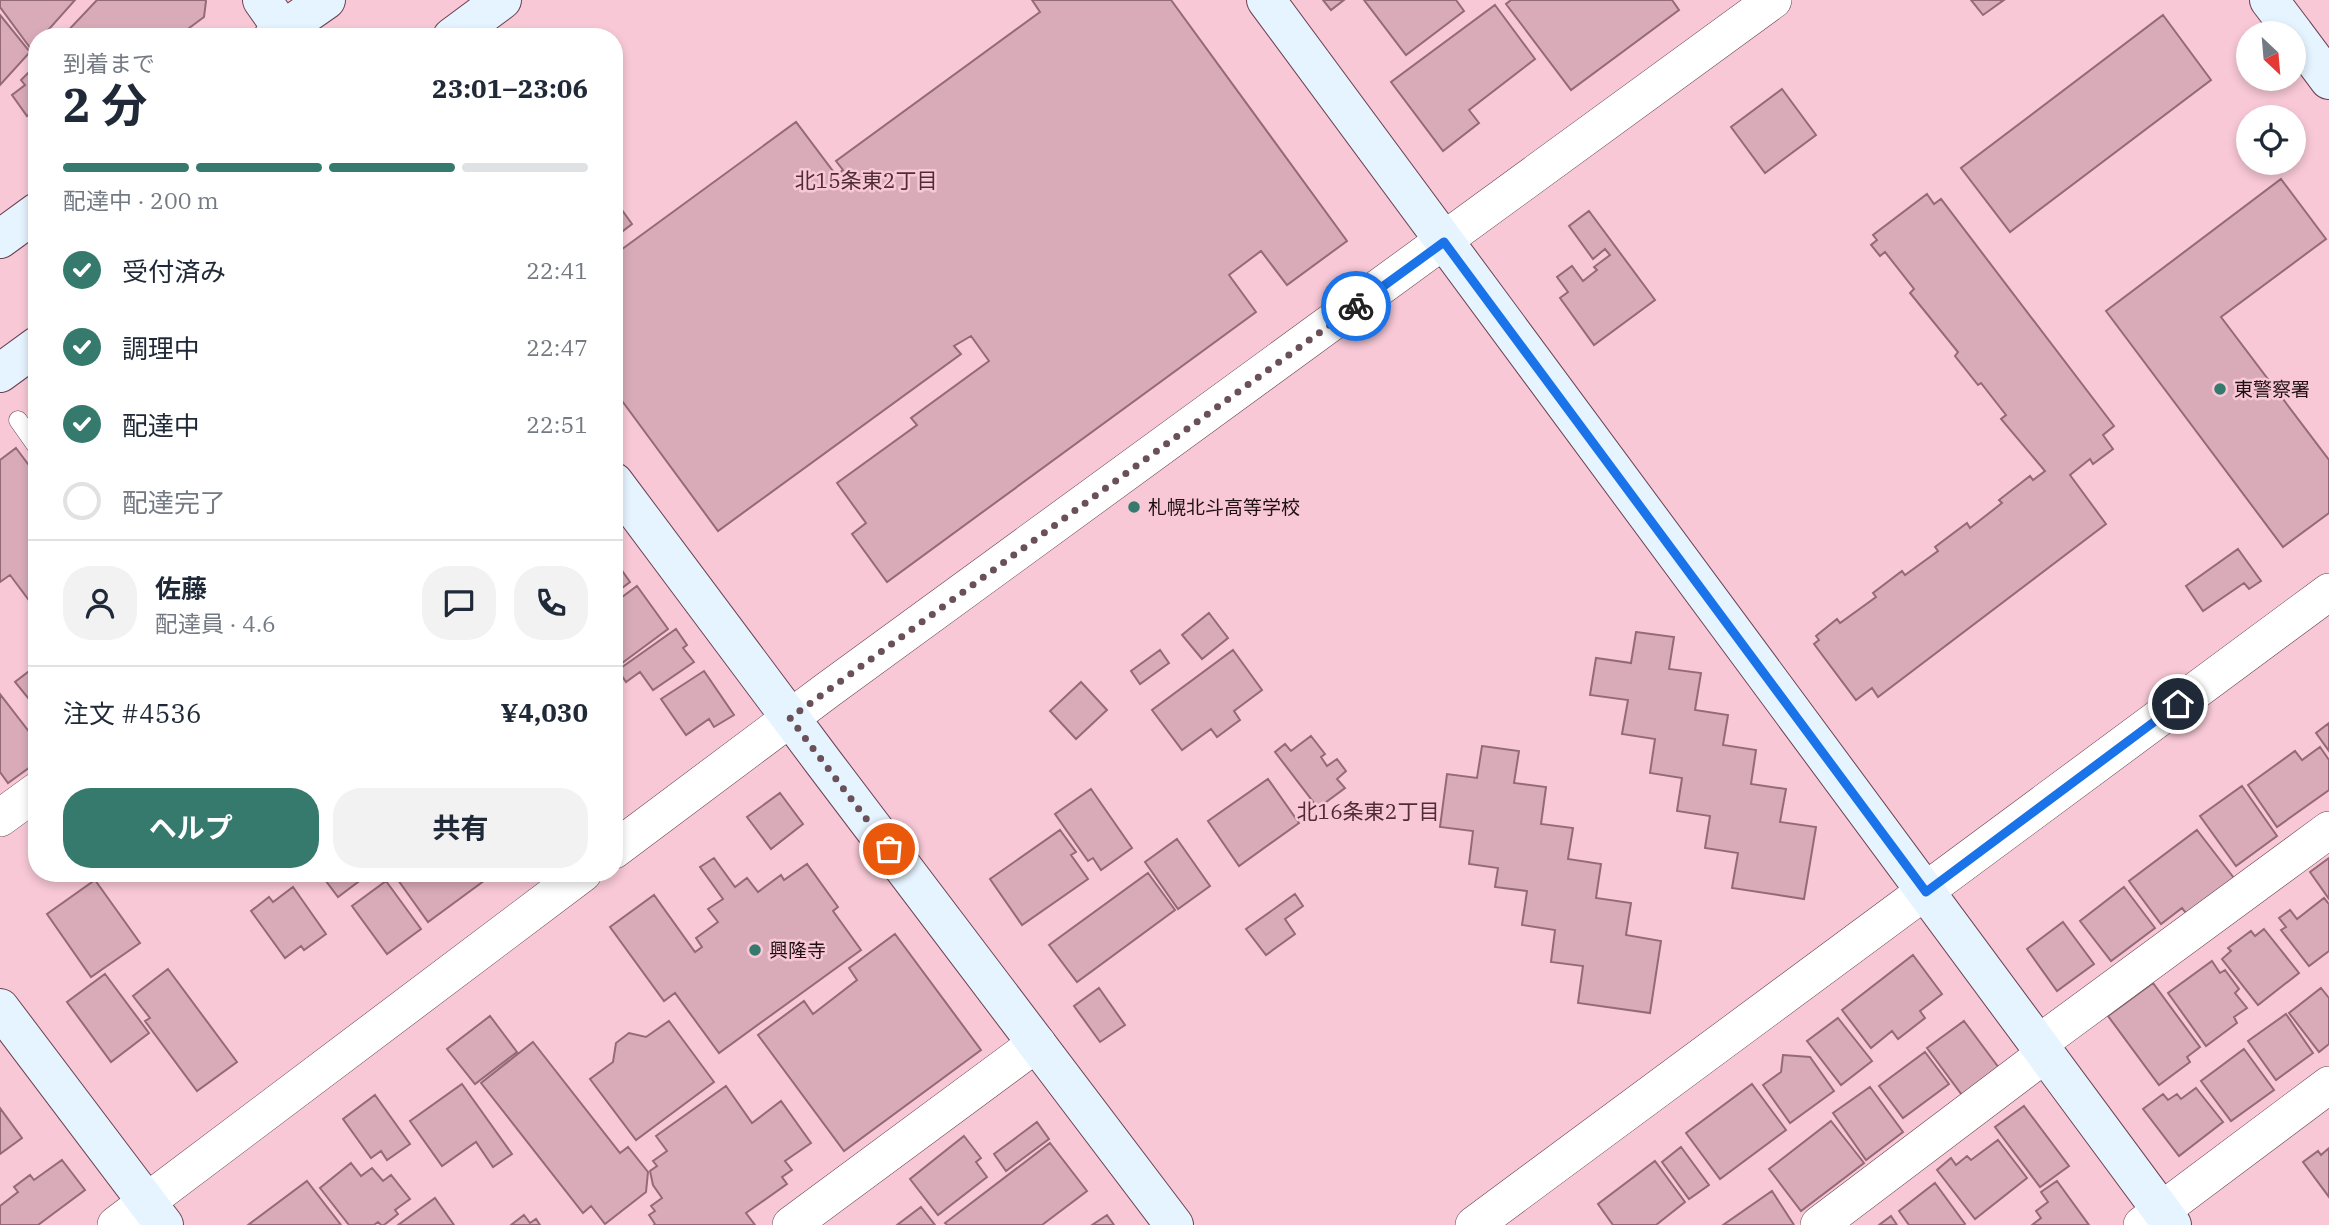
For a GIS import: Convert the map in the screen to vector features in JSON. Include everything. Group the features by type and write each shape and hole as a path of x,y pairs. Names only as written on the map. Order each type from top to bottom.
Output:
{"street":[{"path":"277,26 326,0"},
{"path":"464,28 502,0"},
{"path":"1266,0 2041,1049 2158,1220 2329,1084"},
{"path":"623,843 790,718 1773,0"},
{"path":"2270,0 2285,21"},
{"path":"2306,49 2329,80"},
{"path":"0,239 28,219"},
{"path":"0,373 28,353"},
{"path":"623,494 1174,1225"},
{"path":"1474,1225 2329,592"},
{"path":"0,818 28,797"},
{"path":"1819,1225 2041,1049 2329,830"},
{"path":"116,1225 156,1214 572,882"},
{"path":"6,1028 156,1214"},
{"path":"791,1225 1037,1043"}],"lane":[{"path":"18,420 28,434"}],"building":[{"path":"0,0 75,0 50,28 28,28 28,45 0,7"},
{"path":"97,0 206,1 204,17 189,28 71,28"},
{"path":"1032,0 1171,0 1347,241 1287,285 1261,251 1229,275 1256,312 887,582 852,534 866,523 837,483 917,425 911,418 989,361 971,336 954,346 961,354 718,531 623,402 623,248 796,122 836,175 843,170 836,161 1040,12"},
{"path":"1323,0 1344,0 1331,10"},
{"path":"1364,0 1456,0 1464,11 1406,55"},
{"path":"1511,0 1672,0 1679,10 1571,90 1506,4"},
{"path":"1971,0 2004,0 1983,15"},
{"path":"1495,5 1535,59 1469,110 1479,123 1443,151 1391,82"},
{"path":"0,15 28,50 28,54 0,85"},
{"path":"2163,15 2211,80 2010,232 1961,168"},
{"path":"28,73 27,116 12,95 25,85 21,80"},
{"path":"1782,89 1816,135 1765,173 1731,127"},
{"name":"東警察署","path":"2281,179 2326,239 2221,317 2329,460 2329,513 2283,547 2106,311"},
{"path":"1927,194 1934,204 1941,199 2114,426 2103,435 2113,449 2093,464 2090,459 2070,475 2106,524 1878,697 1872,688 1856,700 1814,644 1819,640 1816,636 1837,619 1840,623 1876,597 1873,593 1902,571 1905,575 1938,551 1935,547 1967,523 1970,528 2002,503 1999,500 2030,476 2033,480 2045,471 2001,419 2006,415 1981,383 1978,385 1955,356 1958,352 1910,293 1914,289 1885,252 1880,256 1871,245 1877,240 1873,235"},
{"path":"1589,211 1655,300 1594,345 1560,298 1568,292 1557,277 1572,266 1583,281 1597,270 1594,267 1610,255 1605,249 1593,259 1569,226"},
{"path":"623,212 632,224 623,231"},
{"path":"16,448 28,464 28,599 10,575 0,582 0,460"},
{"path":"2238,549 2261,581 2249,589 2244,583 2203,611 2186,586"},
{"path":"623,572 630,582 623,587"},
{"path":"637,586 668,629 623,662 623,596"},
{"path":"1209,613 1228,638 1202,659 1182,635"},
{"path":"676,629 687,645 683,648 694,662 653,690 640,672 626,682 623,666"},
{"path":"1636,632 1674,637 1669,669 1701,673 1695,710 1728,715 1723,745 1756,750 1751,784 1786,789 1780,822 1816,827 1804,899 1732,888 1738,853 1705,848 1710,816 1677,811 1682,778 1650,773 1655,739 1622,734 1628,700 1590,695 1596,658 1631,663"},
{"path":"1160,650 1169,663 1140,684 1131,671"},
{"path":"1233,650 1262,690 1234,711 1240,720 1217,737 1211,729 1182,750 1152,710"},
{"path":"704,671 734,715 714,727 709,719 686,735 661,699"},
{"path":"28,672 28,698 15,682"},
{"path":"1081,682 1107,710 1076,739 1050,711"},
{"path":"0,694 28,730 28,769 8,783 0,772"},
{"path":"2329,723 2329,751 2316,733"},
{"path":"1311,736 1325,754 1321,757 1327,766 1337,759 1346,771 1337,779 1345,788 1318,808 1275,752 1285,744 1291,751"},
{"path":"1482,746 1519,751 1514,783 1546,787 1541,824 1573,828 1568,859 1601,864 1596,898 1631,903 1626,935 1661,941 1650,1013 1578,1003 1583,966 1551,962 1555,930 1522,925 1527,891 1495,887 1498,868 1469,864 1473,831 1440,827 1447,774 1477,778"},
{"path":"2320,747 2329,760 2329,790 2277,827 2248,785 2295,751 2302,760"},
{"path":"1268,779 1299,823 1239,866 1208,821"},
{"path":"2242,786 2277,836 2236,866 2200,816"},
{"path":"1091,789 1132,848 1101,870 1093,858 1088,861 1055,814"},
{"path":"780,793 803,824 771,849 747,817"},
{"path":"1060,830 1076,852 1071,855 1088,879 1022,925 990,879"},
{"path":"2197,830 2237,882 2189,917 2182,908 2161,924 2129,881"},
{"path":"1177,839 1210,886 1178,909 1145,862"},
{"path":"714,858 735,887 747,878 758,892 781,875 784,880 807,864 838,907 833,911 861,950 719,1053 675,993 664,1001 610,927 654,895 695,952 702,947 696,938 718,922 708,909 723,899 700,867"},
{"path":"2329,858 2329,899 2310,872"},
{"path":"1148,873 1175,910 1077,982 1049,945"},
{"path":"92,882 96,882 140,943 91,977 47,914"},
{"path":"327,882 358,882 338,897"},
{"path":"387,882 421,929 387,954 352,906"},
{"path":"399,882 482,882 428,922"},
{"path":"293,887 326,934 304,950 301,946 285,958 251,911 269,897 273,902"},
{"path":"2124,887 2155,928 2111,961 2080,921"},
{"path":"1295,894 1303,906 1285,919 1295,934 1266,955 1246,929"},
{"path":"2324,898 2329,904 2329,951 2309,966 2281,930 2286,927 2279,918 2290,910 2297,919"},
{"path":"2063,922 2094,964 2057,991 2027,949"},
{"path":"2264,929 2299,973 2258,1005 2222,959 2231,951 2228,948 2251,931 2255,936"},
{"path":"895,934 981,1050 844,1151 758,1035 804,1001 813,1014 857,980 849,968"},
{"path":"1913,955 1942,994 1920,1011 1925,1018 1898,1039 1892,1031 1871,1048 1842,1010"},
{"path":"2212,961 2220,973 2225,970 2239,989 2235,993 2247,1008 2234,1017 2237,1023 2206,1046 2168,993"},
{"path":"168,969 237,1062 197,1091 145,1021 150,1018 133,996"},
{"path":"105,974 149,1033 111,1062 67,1002"},
{"path":"2153,983 2200,1047 2187,1057 2190,1062 2159,1085 2108,1016"},
{"path":"1099,988 1125,1025 1100,1042 1074,1006"},
{"path":"2321,988 2329,998 2329,1044 2319,1052 2289,1013"},
{"path":"2286,1014 2313,1053 2276,1080 2248,1041"},
{"path":"490,1016 517,1052 475,1084 447,1049"},
{"path":"1838,1018 1872,1061 1841,1085 1807,1041"},
{"path":"669,1021 714,1082 636,1140 590,1079 613,1062 616,1043 629,1033 646,1037"},
{"path":"1964,1021 2002,1072 1965,1099 1927,1048"},
{"path":"533,1042 620,1153 628,1147 648,1172 646,1192 605,1224 591,1206 583,1213 481,1083"},
{"path":"2244,1049 2274,1090 2231,1121 2201,1081"},
{"path":"1925,1052 1949,1084 1903,1118 1879,1086"},
{"path":"1783,1055 1810,1057 1834,1091 1790,1123 1763,1085 1781,1072"},
{"path":"462,1084 512,1154 493,1167 476,1142 442,1166 410,1121"},
{"path":"1752,1084 1786,1130 1720,1179 1686,1133"},
{"path":"726,1086 752,1123 781,1101 811,1143 785,1161 792,1170 782,1177 787,1184 746,1213 755,1225 654,1225 649,1215 655,1211 651,1206 662,1198 653,1185 650,1171 657,1166 653,1161 667,1151 656,1136"},
{"path":"1870,1087 1903,1132 1866,1160 1833,1113"},
{"path":"2196,1088 2223,1122 2179,1156 2143,1109 2163,1094 2168,1100 2177,1094 2181,1099"},
{"path":"375,1095 410,1144 387,1160 381,1151 371,1158 343,1119"},
{"path":"2024,1106 2069,1166 2040,1187 1995,1127"},
{"path":"0,1108 22,1138 0,1154"},
{"path":"1831,1121 1864,1163 1801,1211 1769,1169"},
{"path":"1037,1122 1049,1139 1006,1171 994,1154"},
{"path":"964,1136 981,1158 976,1162 987,1177 938,1215 910,1179"},
{"path":"1998,1140 2027,1178 1975,1219 1937,1170 1951,1158 1956,1165 1967,1156 1971,1160"},
{"path":"1050,1143 1087,1191 1042,1225 945,1223"},
{"path":"1681,1147 1709,1185 1689,1199 1662,1162"},
{"path":"2329,1148 2329,1197 2303,1162 2318,1151 2321,1155"},
{"path":"62,1160 85,1190 38,1225 0,1225 0,1206 18,1192 14,1187 30,1175 34,1180"},
{"path":"1655,1161 1685,1202 1656,1225 1613,1225 1598,1204"},
{"path":"351,1163 361,1176 372,1168 383,1181 391,1175 410,1199 395,1210 398,1214 384,1225 378,1222 374,1225 349,1225 320,1188"},
{"path":"307,1181 341,1225 248,1225"},
{"path":"2057,1181 2089,1225 2032,1225 2041,1218 2036,1211 2048,1202 2041,1192"},
{"path":"1935,1183 1964,1225 1909,1225 1899,1211"},
{"path":"1772,1191 1794,1225 1723,1225"},
{"path":"435,1198 454,1225 398,1225"},
{"path":"921,1207 935,1225 897,1225"},
{"path":"524,1215 530,1223 536,1219 540,1225 511,1225"},
{"path":"1107,1215 1114,1225 1092,1225"},
{"path":"1891,1216 1897,1225 1879,1225"}],"way so far":[{"path":"889,849 790,718 1356,306"}],"place":[{"name":"東警察署","path":"2220,389"},
{"name":"札幌北斗高等学校","path":"1134,507"},
{"name":"興隆寺","path":"755,950"}],"district":[{"name":"北15条東2丁目","path":"866,180"},
{"name":"北16条東2丁目","path":"1368,811"}],"route":[{"path":"1356,306 1444,242 1926,892 2178,704"}]}
